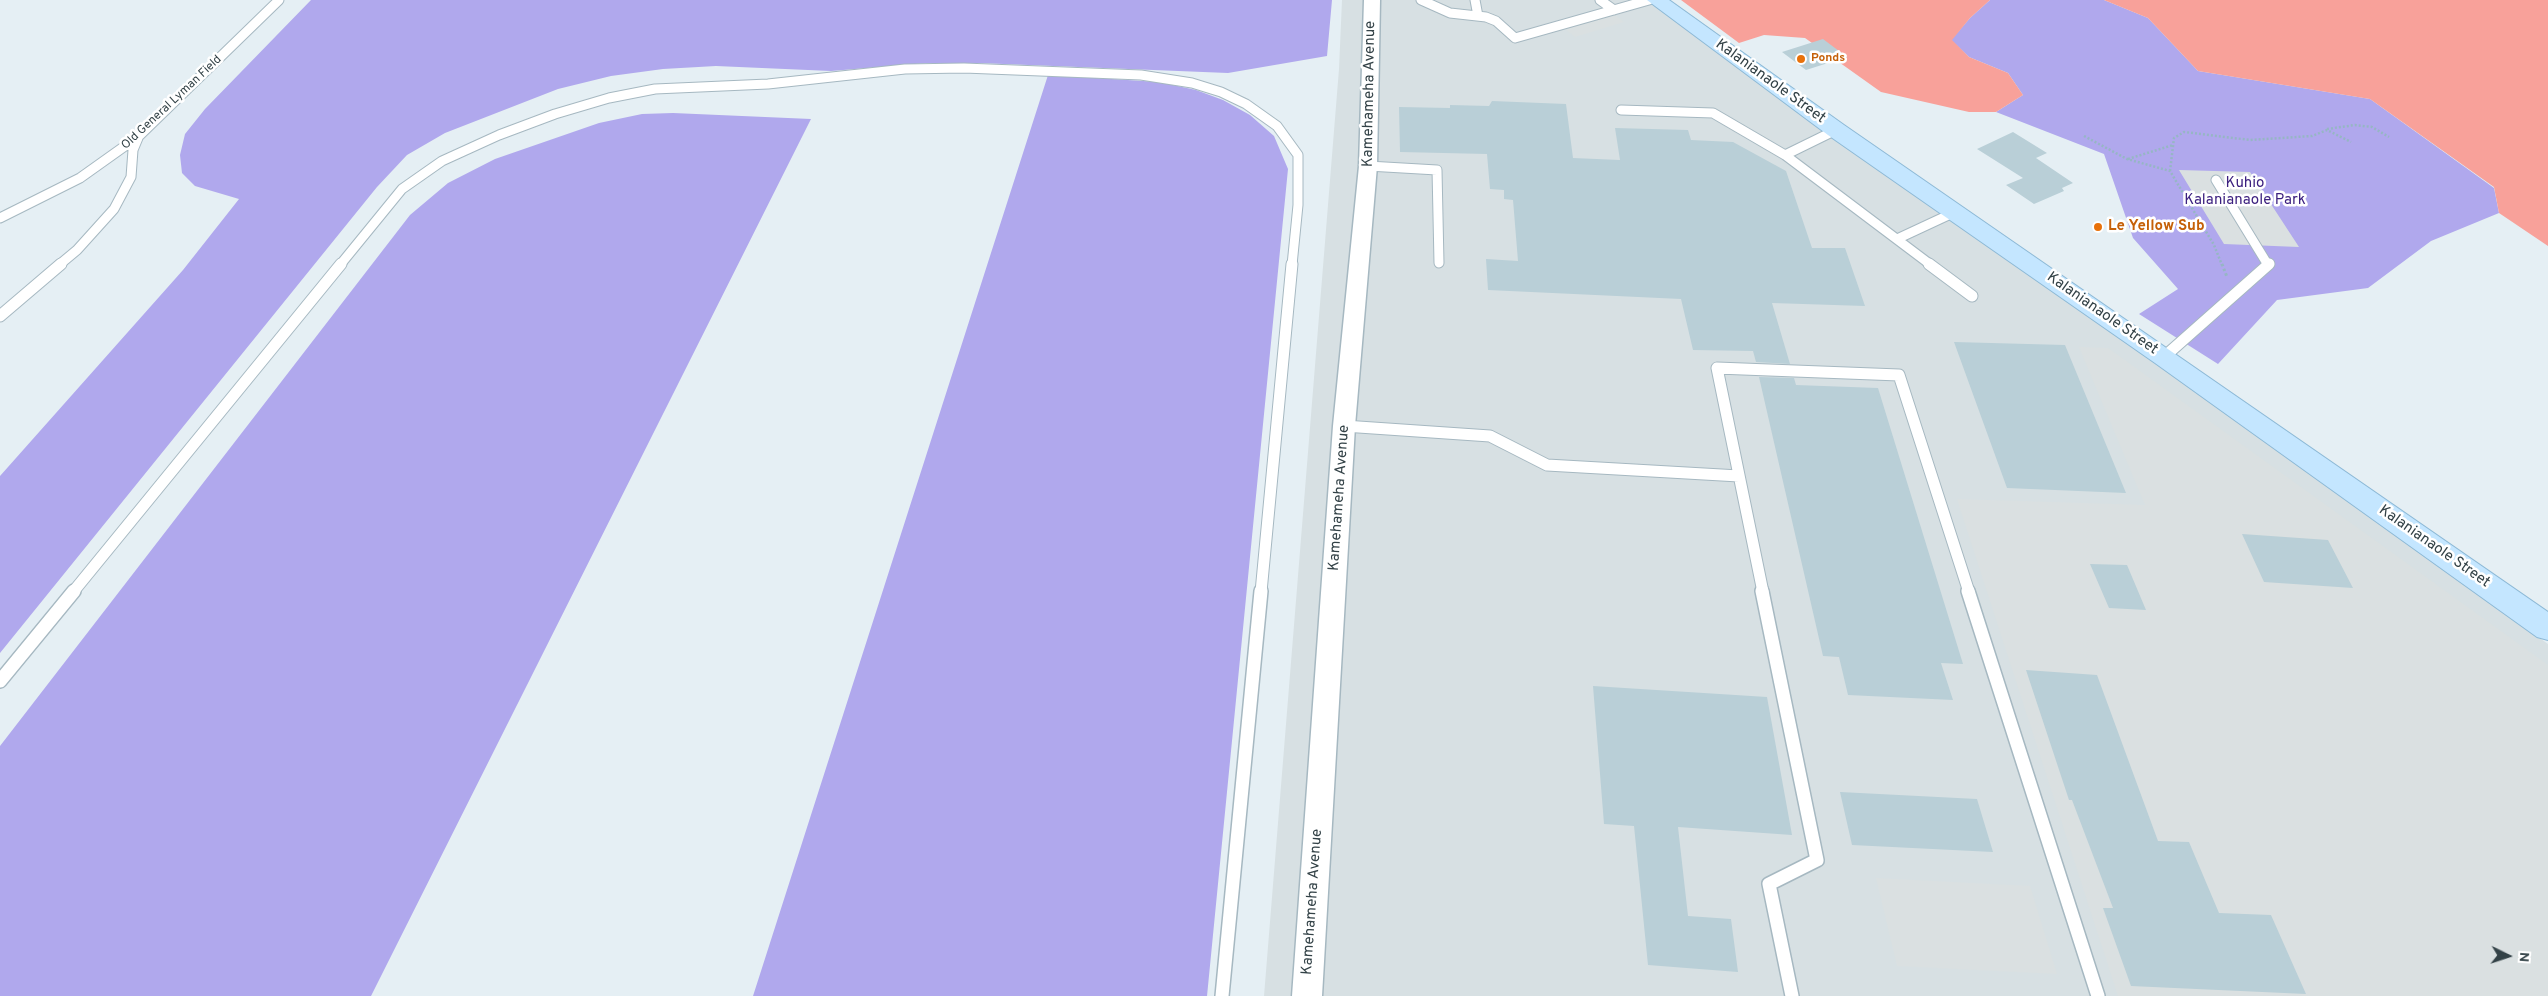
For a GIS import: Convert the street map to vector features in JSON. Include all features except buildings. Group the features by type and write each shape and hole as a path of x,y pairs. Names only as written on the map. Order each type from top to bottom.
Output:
{"main road":[{"name":"Kalanianaole Street","path":"1658,0 1836,130 2164,356 2548,628"}],"street":[{"name":"Kamehameha Avenue","path":"1308,996 1344,426 1368,166 1372,0"}],"lane":[{"name":"Old General Lyman Field","path":"0,218 80,178 139,136 279,0"},
{"path":"1421,0 1450,13 1478,16 1496,21 1515,38 1649,0"},
{"path":"1475,0 1478,16"},
{"path":"1600,0 1614,10"},
{"path":"0,681 402,189 442,161 499,135 555,114 609,98 655,89 768,84 905,69 964,68 1141,74 1192,83 1220,92 1246,104 1276,126 1298,155 1297,214 1222,996"},
{"path":"1621,110 1713,113 1785,155 1972,296"},
{"path":"1785,155 1836,130"},
{"path":"0,316 77,250 114,209 131,177 133,150 139,136"},
{"path":"1368,166 1437,170 1439,263"},
{"path":"2164,356 2270,264 2216,180"},
{"path":"1897,239 1955,212"},
{"path":"1792,996 1768,884 1817,860 1717,368 1899,376 2098,996"},
{"path":"1344,426 1490,436 1547,466 1739,476"}],"path":[{"path":"2235,296 2214,245 2170,171 2174,138 2184,132 2266,140 2312,136 2327,130 2355,125 2372,128 2389,137"},
{"path":"2327,130 2351,142"},
{"path":"2084,136 2127,159 2170,171"},
{"path":"2127,159 2173,145"}],"shaded area":[{"path":"1342,0 1646,0 2548,644 2548,996 1264,996 1339,69"},
{"path":"1681,0 1990,0 1970,18 1952,40 1969,57 2008,73 2023,95 1996,112 1969,112 1881,92 1805,38 1764,35 1739,43"},
{"path":"2104,0 2548,0 2548,246 2499,213 2494,187 2370,99 2198,71 2148,18"},
{"path":"1615,15 1624,22 1575,37 1565,29"},
{"path":"2179,170 2250,172 2299,247 2224,244"},
{"path":"2079,347 2108,348 2548,665 2548,996 2118,996 1957,499 2145,505"},
{"path":"1876,878 2030,886 2057,974 1897,966"}],"green space":[{"path":"311,0 1332,0 1327,56 1228,73 979,63 927,63 831,71 716,66 663,69 611,76 558,89 445,133 407,155 377,187 0,653 0,476 183,270 239,199 195,186 182,173 180,155 185,134 205,109"},
{"name":"Kuhio Kalanianaole Park","path":"1990,0 2104,0 2148,18 2198,71 2370,99 2494,188 2499,213 2431,241 2368,288 2277,300 2218,364 2139,314 2178,289 2133,238 2104,154 1996,112 2023,95 2008,73 1969,57 1951,40 1970,18"},
{"path":"1048,75 1159,82 1196,90 1223,100 1250,115 1274,136 1288,169 1207,996 753,996"},
{"path":"673,113 811,119 371,996 0,996 0,746 410,215 448,183 495,159 599,123 642,114"}],"place":[{"name":"Ponds","path":"1801,59"},
{"name":"Le Yellow Sub","path":"2098,227"}]}
